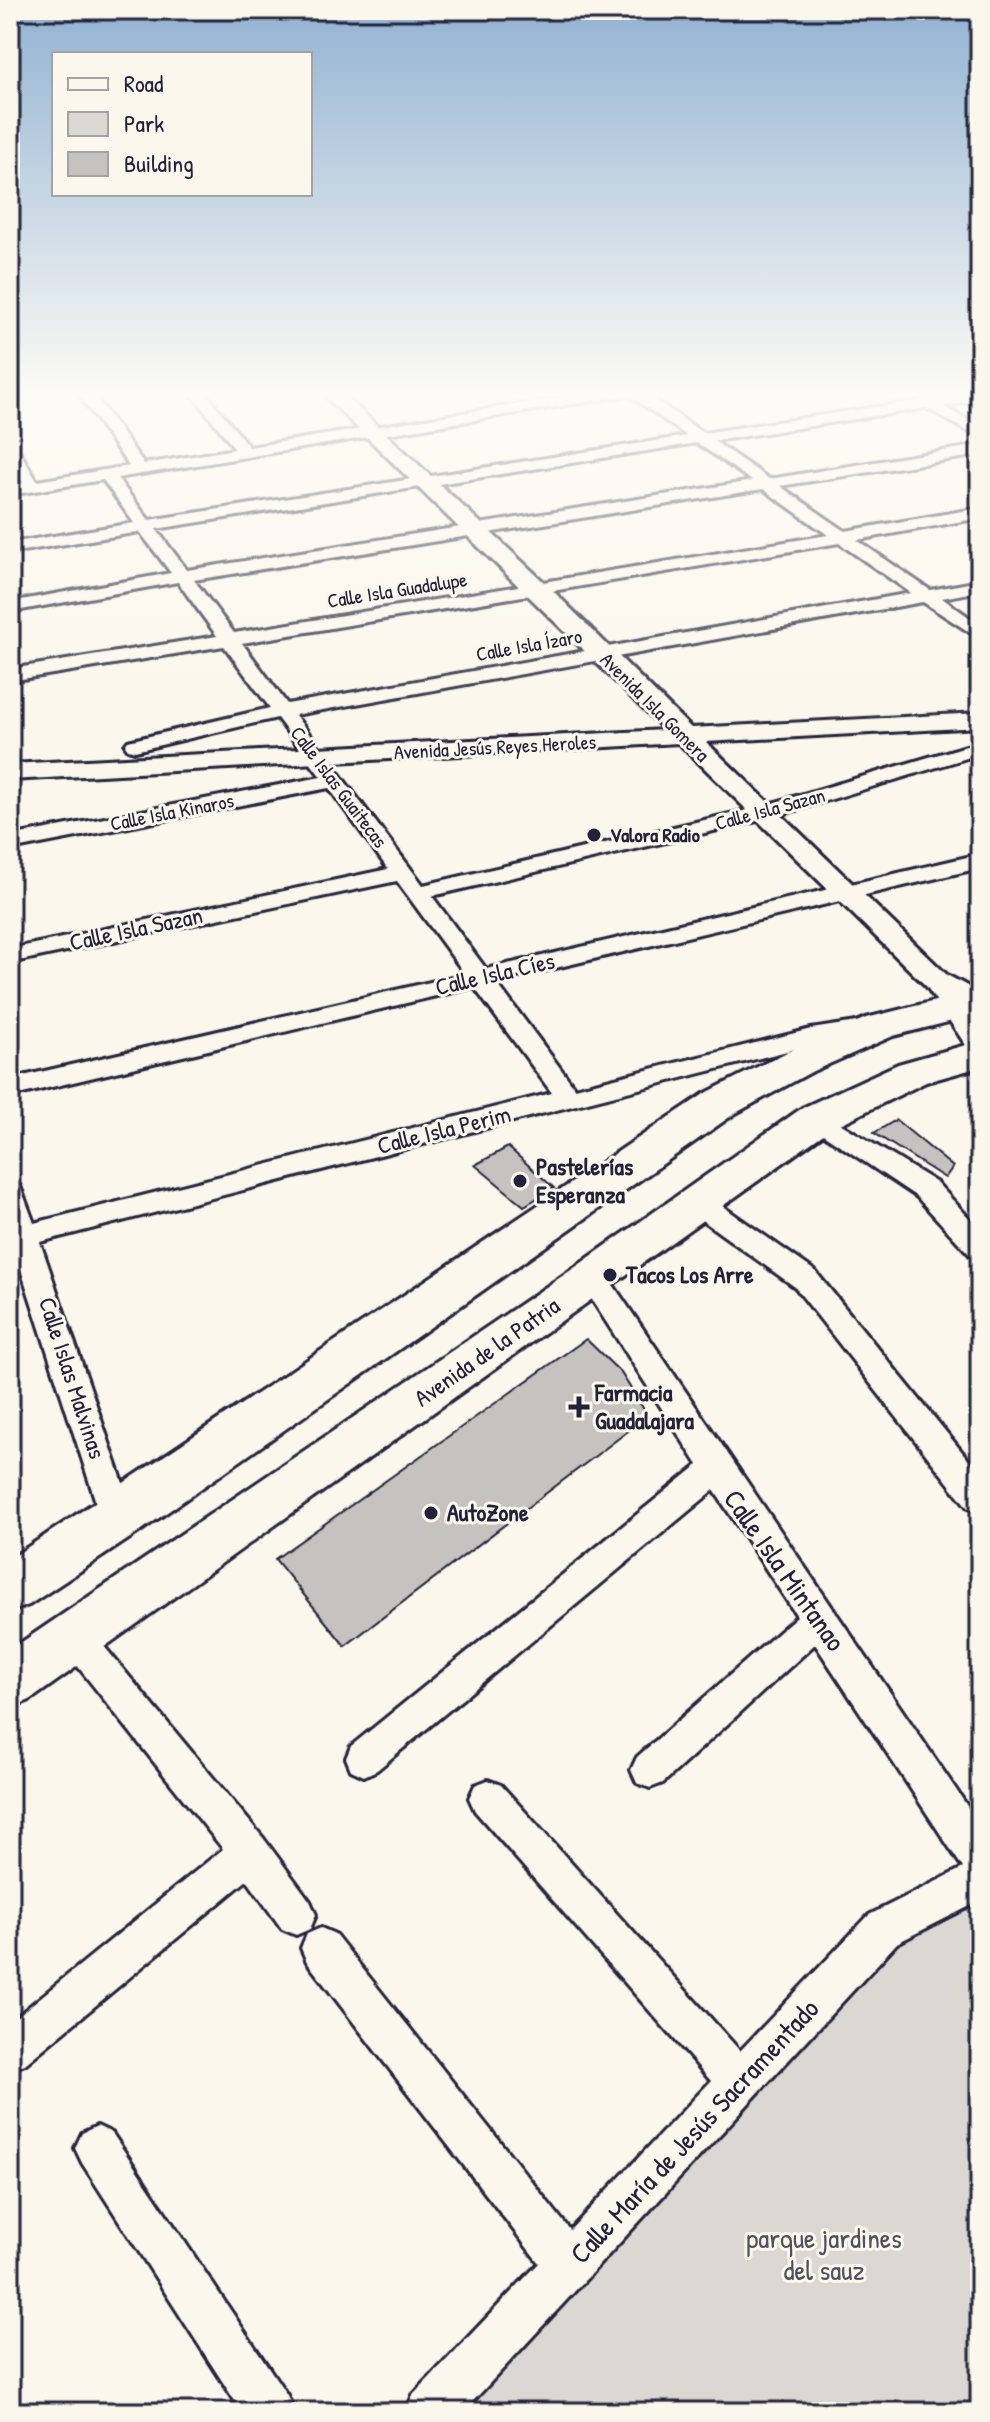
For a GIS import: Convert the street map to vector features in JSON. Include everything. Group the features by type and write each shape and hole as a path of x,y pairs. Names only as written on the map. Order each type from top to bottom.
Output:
{"main road":[{"path":"10,1588 118,1518 719,1104 799,1062 880,1027 965,1000"},
{"name":"Avenida de la Patria","path":"10,1682 593,1278 817,1118 912,1073 980,1054"}],"street":[{"name":"Calle Islas Guaitecas","path":"130,505 570,1099"},
{"path":"10,548 268,505"},
{"name":"Avenida Isla Gomera","path":"448,505 539,590 844,894 965,1000 980,1043"},
{"path":"10,607 183,576 644,505"},
{"path":"796,505 980,633"},
{"name":"Calle Isla Guadalupe","path":"10,675 539,590 980,513"},
{"name":"Calle Isla Ízaro","path":"135,745 282,711 980,586"},
{"name":"Avenida Jesús Reyes Heroles","path":"10,772 665,718 980,704"},
{"name":"Avenida Jesús Reyes Heroles","path":"10,751 135,745 310,748 683,736 980,720"},
{"name":"Calle Isla Sazan","path":"417,893 762,813 980,748"},
{"name":"Calle Isla Kinaros","path":"10,843 335,781"},
{"name":"Calle Isla Cíes","path":"10,1088 980,861"},
{"name":"Calle Isla Sazan","path":"10,956 403,873"},
{"name":"Calle Isla Perim","path":"17,1237 811,1037 880,1027"},
{"path":"817,1118 927,1190 980,1248"},
{"name":"Calle Islas Malvinas","path":"10,1193 17,1237 118,1518"},
{"path":"698,1203 805,1279 980,1498"},
{"name":"Calle Isla Mintanao","path":"593,1278 715,1470 820,1618 980,1859"},
{"path":"364,1758 715,1470"},
{"path":"650,1770 820,1618"},
{"path":"76,1638 250,1852 296,1915"},
{"path":"488,1798 740,2082"},
{"path":"10,2049 250,1852"},
{"name":"Calle María de Jesús Sacramentado","path":"430,2412 883,1929 980,1880"},
{"path":"321,1948 569,2265"},
{"path":"97,2148 270,2412"}],"green space":[{"name":"parque jardines del sauz","path":"980,1900 980,2412 464,2412 895,1944"}],"building":[{"path":"896,1120 953,1167 945,1178 874,1133"},
{"name":"Pastelerías Esperanza","path":"508,1147 554,1188 524,1206 475,1165"},
{"name":"AutoZone","path":"586,1339 621,1373 648,1416 345,1646 275,1559"}],"place":[{"name":"Valora Radio","path":"594,835"},
{"name":"Pastelerías Esperanza","path":"520,1181"},
{"name":"Tacos Los Arre","path":"610,1275"},
{"name":"Farmacia Guadalajara","path":"579,1407"},
{"name":"AutoZone","path":"431,1513"}]}
